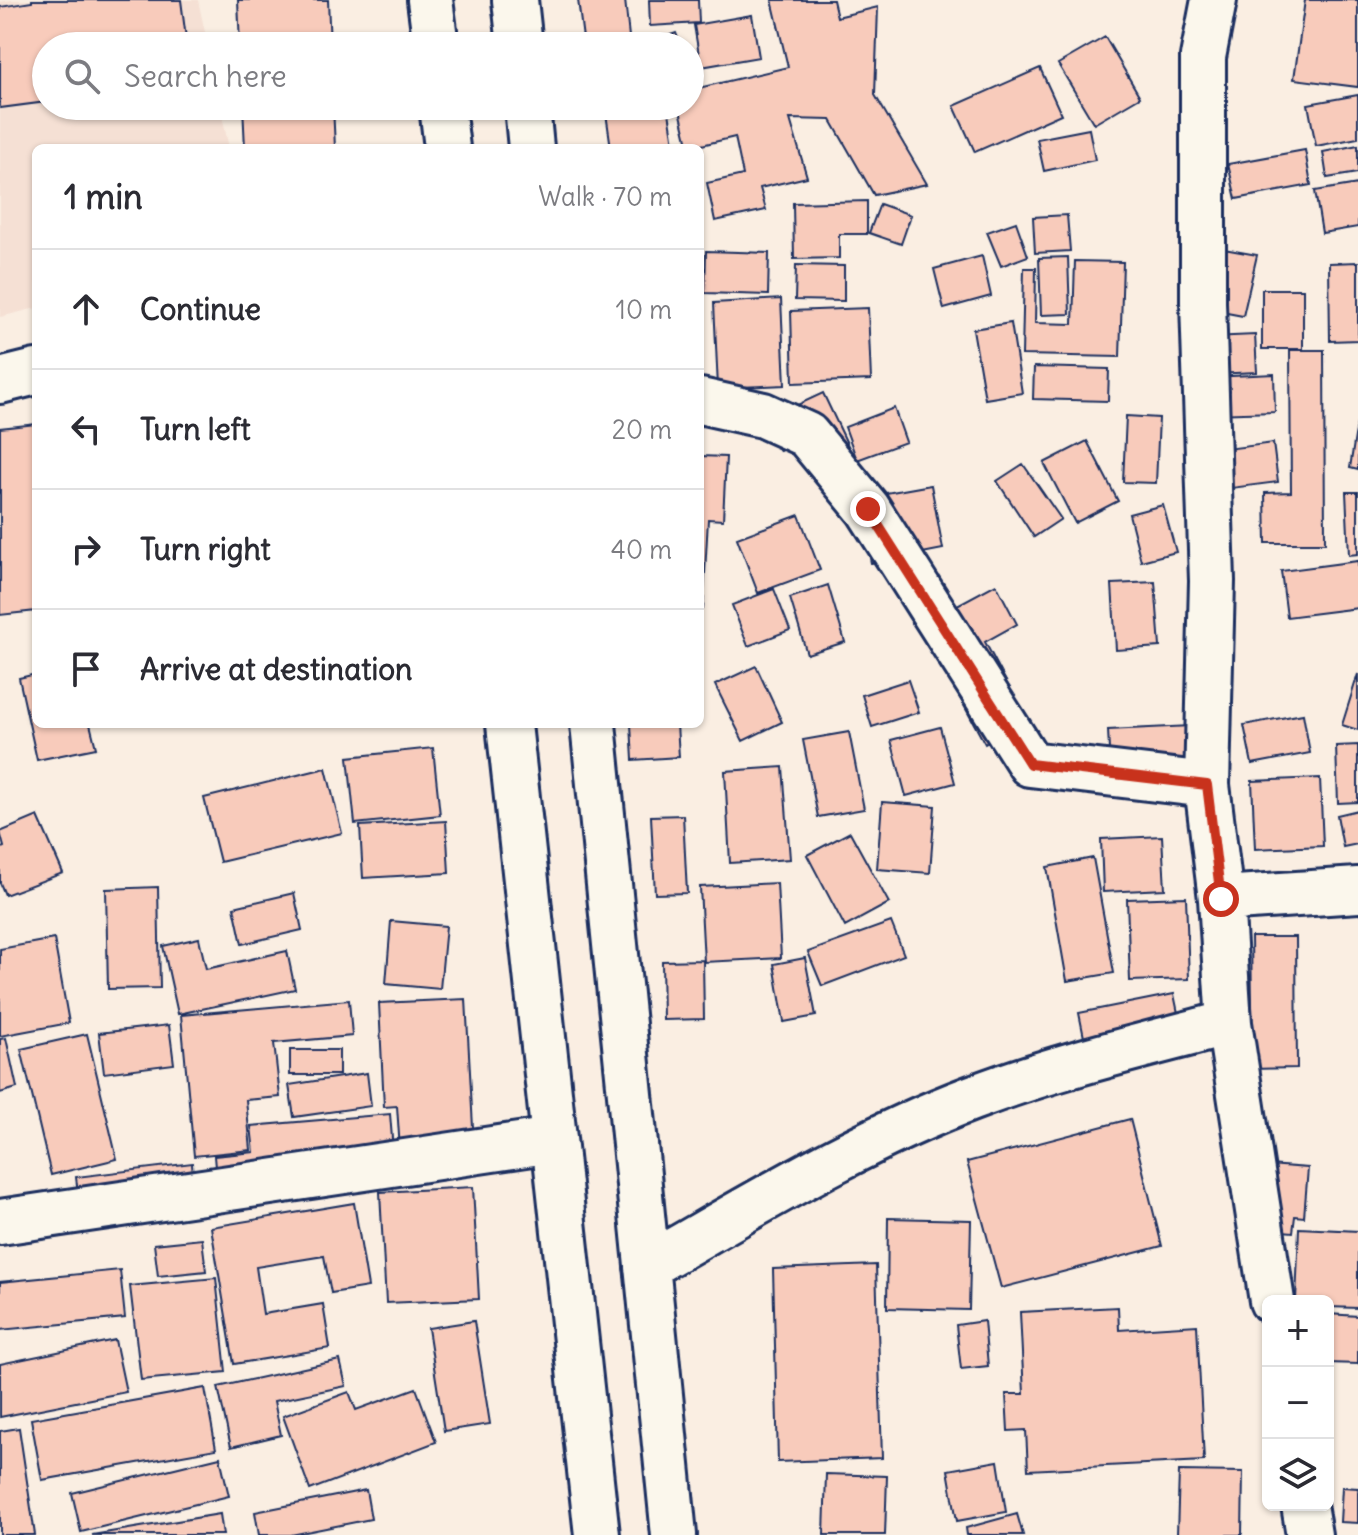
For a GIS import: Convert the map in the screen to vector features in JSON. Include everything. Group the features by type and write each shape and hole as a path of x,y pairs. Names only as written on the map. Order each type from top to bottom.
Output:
{"street":[{"path":"430,0 434,32"},
{"path":"515,0 518,32"},
{"path":"1214,0 1203,57 1203,302 1212,581 1207,785 1221,899 1229,1023 1271,1295"},
{"path":"444,120 447,144"},
{"path":"528,120 531,144"},
{"path":"0,381 32,373"},
{"path":"704,402 763,415 807,435 868,509 1030,764 1207,785"},
{"path":"509,728 597,1535"},
{"path":"593,728 674,1535"},
{"path":"1221,899 1358,890"},
{"path":"647,1266 837,1159 969,1099 1059,1067 1229,1023"},
{"path":"0,1222 553,1140"},
{"path":"1305,1511 1309,1535"}],"shaded area":[{"path":"198,0 205,32 32,32 32,120 223,120 228,144 32,144 32,309 0,317 0,2"}],"building":[{"path":"181,0 185,32 32,32 32,104 0,108 0,7 32,2"},
{"path":"238,0 328,0 329,32 239,32"},
{"path":"578,0 625,0 628,32 582,32"},
{"path":"649,0 698,0 699,23 650,26"},
{"path":"772,0 833,0 837,17 878,7 875,95 927,184 874,195 831,120 790,119 807,177 760,188 766,210 715,221 707,183 743,175 735,137 704,144 688,144 682,120 704,120 704,87 788,67"},
{"path":"1305,0 1358,0 1358,87 1294,79"},
{"path":"752,15 759,57 704,66 704,32 695,32 694,25"},
{"path":"1105,37 1140,97 1094,124 1058,64"},
{"path":"1040,68 1061,114 975,152 954,106"},
{"path":"1358,95 1358,138 1316,146 1308,104"},
{"path":"244,120 334,120 335,144 245,144"},
{"path":"607,120 670,120 674,143 610,144"},
{"path":"1089,129 1095,160 1044,171 1037,139"},
{"path":"1358,145 1358,173 1327,178 1323,152"},
{"path":"1305,150 1311,185 1236,199 1228,164"},
{"path":"1358,184 1358,227 1322,233 1315,191"},
{"path":"867,201 867,234 839,234 839,258 794,259 793,203"},
{"path":"880,204 911,215 901,244 869,233"},
{"path":"1067,215 1070,251 1035,253 1033,217"},
{"path":"1016,222 1028,256 1001,266 987,232"},
{"path":"1224,249 1257,255 1243,316 1211,310"},
{"path":"706,251 769,253 768,295 705,293"},
{"path":"982,256 991,296 944,309 934,269"},
{"path":"1068,257 1070,314 1041,315 1039,258"},
{"path":"1075,261 1123,262 1120,357 1022,355 1024,268 1036,268 1035,323 1073,324"},
{"path":"1358,262 1358,340 1330,341 1329,263"},
{"path":"796,265 844,266 844,301 795,300"},
{"path":"1262,289 1303,289 1303,349 1262,349"},
{"path":"781,299 785,385 718,388 714,303"},
{"path":"868,308 871,380 793,383 791,311"},
{"path":"1011,323 1022,393 985,399 973,329"},
{"path":"1255,335 1257,372 1213,374 1211,337"},
{"path":"1290,350 1324,350 1325,543 1266,543 1265,493 1291,492"},
{"path":"1034,367 1109,369 1108,401 1033,399"},
{"path":"1274,374 1275,412 1212,414 1211,377"},
{"path":"823,393 852,454 820,468 807,439 780,451 765,420"},
{"path":"894,408 906,442 857,460 845,427"},
{"path":"1126,416 1159,418 1156,483 1123,482"},
{"path":"1358,417 1358,470 1350,468"},
{"path":"32,424 32,611 0,615 0,428"},
{"path":"1087,441 1118,501 1075,523 1044,463"},
{"path":"1273,443 1278,482 1224,489 1218,450"},
{"path":"704,456 726,457 723,520 708,519 704,591"},
{"path":"1023,464 1061,519 1034,537 997,481"},
{"path":"931,485 943,549 871,563 858,498"},
{"path":"1346,492 1358,492 1358,554 1349,555"},
{"path":"1163,505 1176,552 1141,561 1129,514"},
{"path":"799,515 820,570 758,593 737,538"},
{"path":"1358,561 1358,608 1287,617 1281,571"},
{"path":"1155,582 1160,647 1116,650 1112,584"},
{"path":"996,584 1017,624 985,642 1027,721 985,744 920,625"},
{"path":"828,585 845,642 807,654 790,598"},
{"path":"774,589 790,630 748,646 732,605"},
{"path":"756,666 782,722 743,741 715,685"},
{"path":"1358,674 1358,730 1342,725"},
{"path":"32,675 32,728 91,728 96,748 37,760 19,678"},
{"path":"908,680 919,712 872,727 862,695"},
{"path":"1303,714 1310,753 1252,764 1244,725"},
{"path":"1191,726 1194,786 1111,790 1108,730"},
{"path":"940,727 955,783 906,796 891,740"},
{"path":"631,728 677,728 679,757 633,760"},
{"path":"849,732 864,809 818,817 803,740"},
{"path":"1358,745 1358,802 1338,803 1336,746"},
{"path":"433,748 440,815 355,824 348,757"},
{"path":"783,767 790,859 730,863 725,771"},
{"path":"326,768 342,833 220,862 204,798"},
{"path":"1320,778 1323,846 1255,849 1252,781"},
{"path":"882,802 935,806 930,873 877,869"},
{"path":"1358,810 1358,844 1343,847 1337,815"},
{"path":"683,815 687,893 655,894 651,816"},
{"path":"38,816 63,873 5,895 0,883 0,849 4,847 0,832"},
{"path":"446,821 449,873 363,878 360,826"},
{"path":"850,832 889,903 845,927 807,855"},
{"path":"1162,836 1165,889 1103,892 1101,839"},
{"path":"1093,858 1114,973 1067,981 1047,867"},
{"path":"777,883 781,958 704,962 700,887"},
{"path":"158,887 160,988 108,989 106,889"},
{"path":"294,893 302,930 242,944 234,907"},
{"path":"1186,897 1189,979 1130,981 1127,899"},
{"path":"391,921 446,926 440,989 386,984"},
{"path":"891,922 904,955 822,986 808,952"},
{"path":"1251,937 1296,937 1297,1068 1253,1069"},
{"path":"199,938 206,969 287,951 295,989 178,1014 163,946"},
{"path":"54,939 69,1023 0,1036 0,949"},
{"path":"805,958 816,1016 784,1022 774,964"},
{"path":"703,960 704,1019 663,1020 662,961"},
{"path":"1174,994 1184,1042 1089,1062 1079,1013"},
{"path":"466,999 474,1146 400,1150 397,1106 384,1107 379,1003"},
{"path":"349,1000 352,1036 274,1043 280,1097 246,1100 251,1150 194,1156 181,1015"},
{"path":"169,1025 174,1064 104,1073 99,1033"},
{"path":"87,1034 117,1159 51,1175 21,1049"},
{"path":"6,1038 17,1088 0,1093 0,1039"},
{"path":"290,1050 339,1050 339,1075 290,1075"},
{"path":"367,1073 371,1106 294,1117 289,1085"},
{"path":"390,1114 394,1163 216,1179 214,1156 254,1152 251,1126"},
{"path":"1130,1119 1162,1246 1001,1288 967,1162"},
{"path":"192,1163 194,1187 79,1202 76,1177"},
{"path":"1268,1165 1308,1168 1304,1217 1295,1216 1293,1232 1271,1230"},
{"path":"473,1187 479,1299 386,1303 380,1192"},
{"path":"354,1203 368,1287 331,1293 324,1256 256,1267 263,1314 323,1304 330,1348 234,1364 211,1227"},
{"path":"888,1218 971,1220 969,1310 887,1308"},
{"path":"1299,1228 1358,1231 1358,1308 1334,1307 1334,1295 1296,1295"},
{"path":"202,1239 206,1271 158,1276 154,1244"},
{"path":"876,1265 882,1458 778,1462 773,1269"},
{"path":"120,1270 125,1318 0,1330 0,1282"},
{"path":"216,1278 226,1372 141,1380 130,1286"},
{"path":"1118,1307 1119,1330 1197,1325 1204,1461 1028,1470 1026,1430 1008,1431 1006,1394 1024,1394 1020,1312"},
{"path":"1334,1314 1358,1316 1358,1364 1334,1363"},
{"path":"474,1321 490,1424 444,1431 428,1328"},
{"path":"984,1321 988,1366 961,1369 956,1325"},
{"path":"115,1340 126,1392 0,1417 0,1364"},
{"path":"340,1360 346,1386 274,1401 281,1435 231,1447 218,1387"},
{"path":"205,1388 216,1449 42,1480 31,1419"},
{"path":"416,1388 436,1442 310,1490 283,1416 349,1392 356,1410"},
{"path":"19,1428 35,1535 0,1535 0,1431"},
{"path":"220,1457 229,1496 81,1532 72,1493"},
{"path":"998,1461 1006,1512 957,1521 948,1470"},
{"path":"1179,1471 1243,1472 1242,1535 1177,1535"},
{"path":"826,1474 887,1476 885,1535 824,1535"},
{"path":"1342,1487 1358,1488 1358,1523 1340,1522"},
{"path":"366,1490 371,1519 291,1535 259,1535 255,1512"},
{"path":"220,1514 223,1535 92,1535"},
{"path":"1017,1514 1023,1535 967,1535 966,1528"}],"route":[{"path":"868,509 1030,764 1207,785 1221,899"}]}
